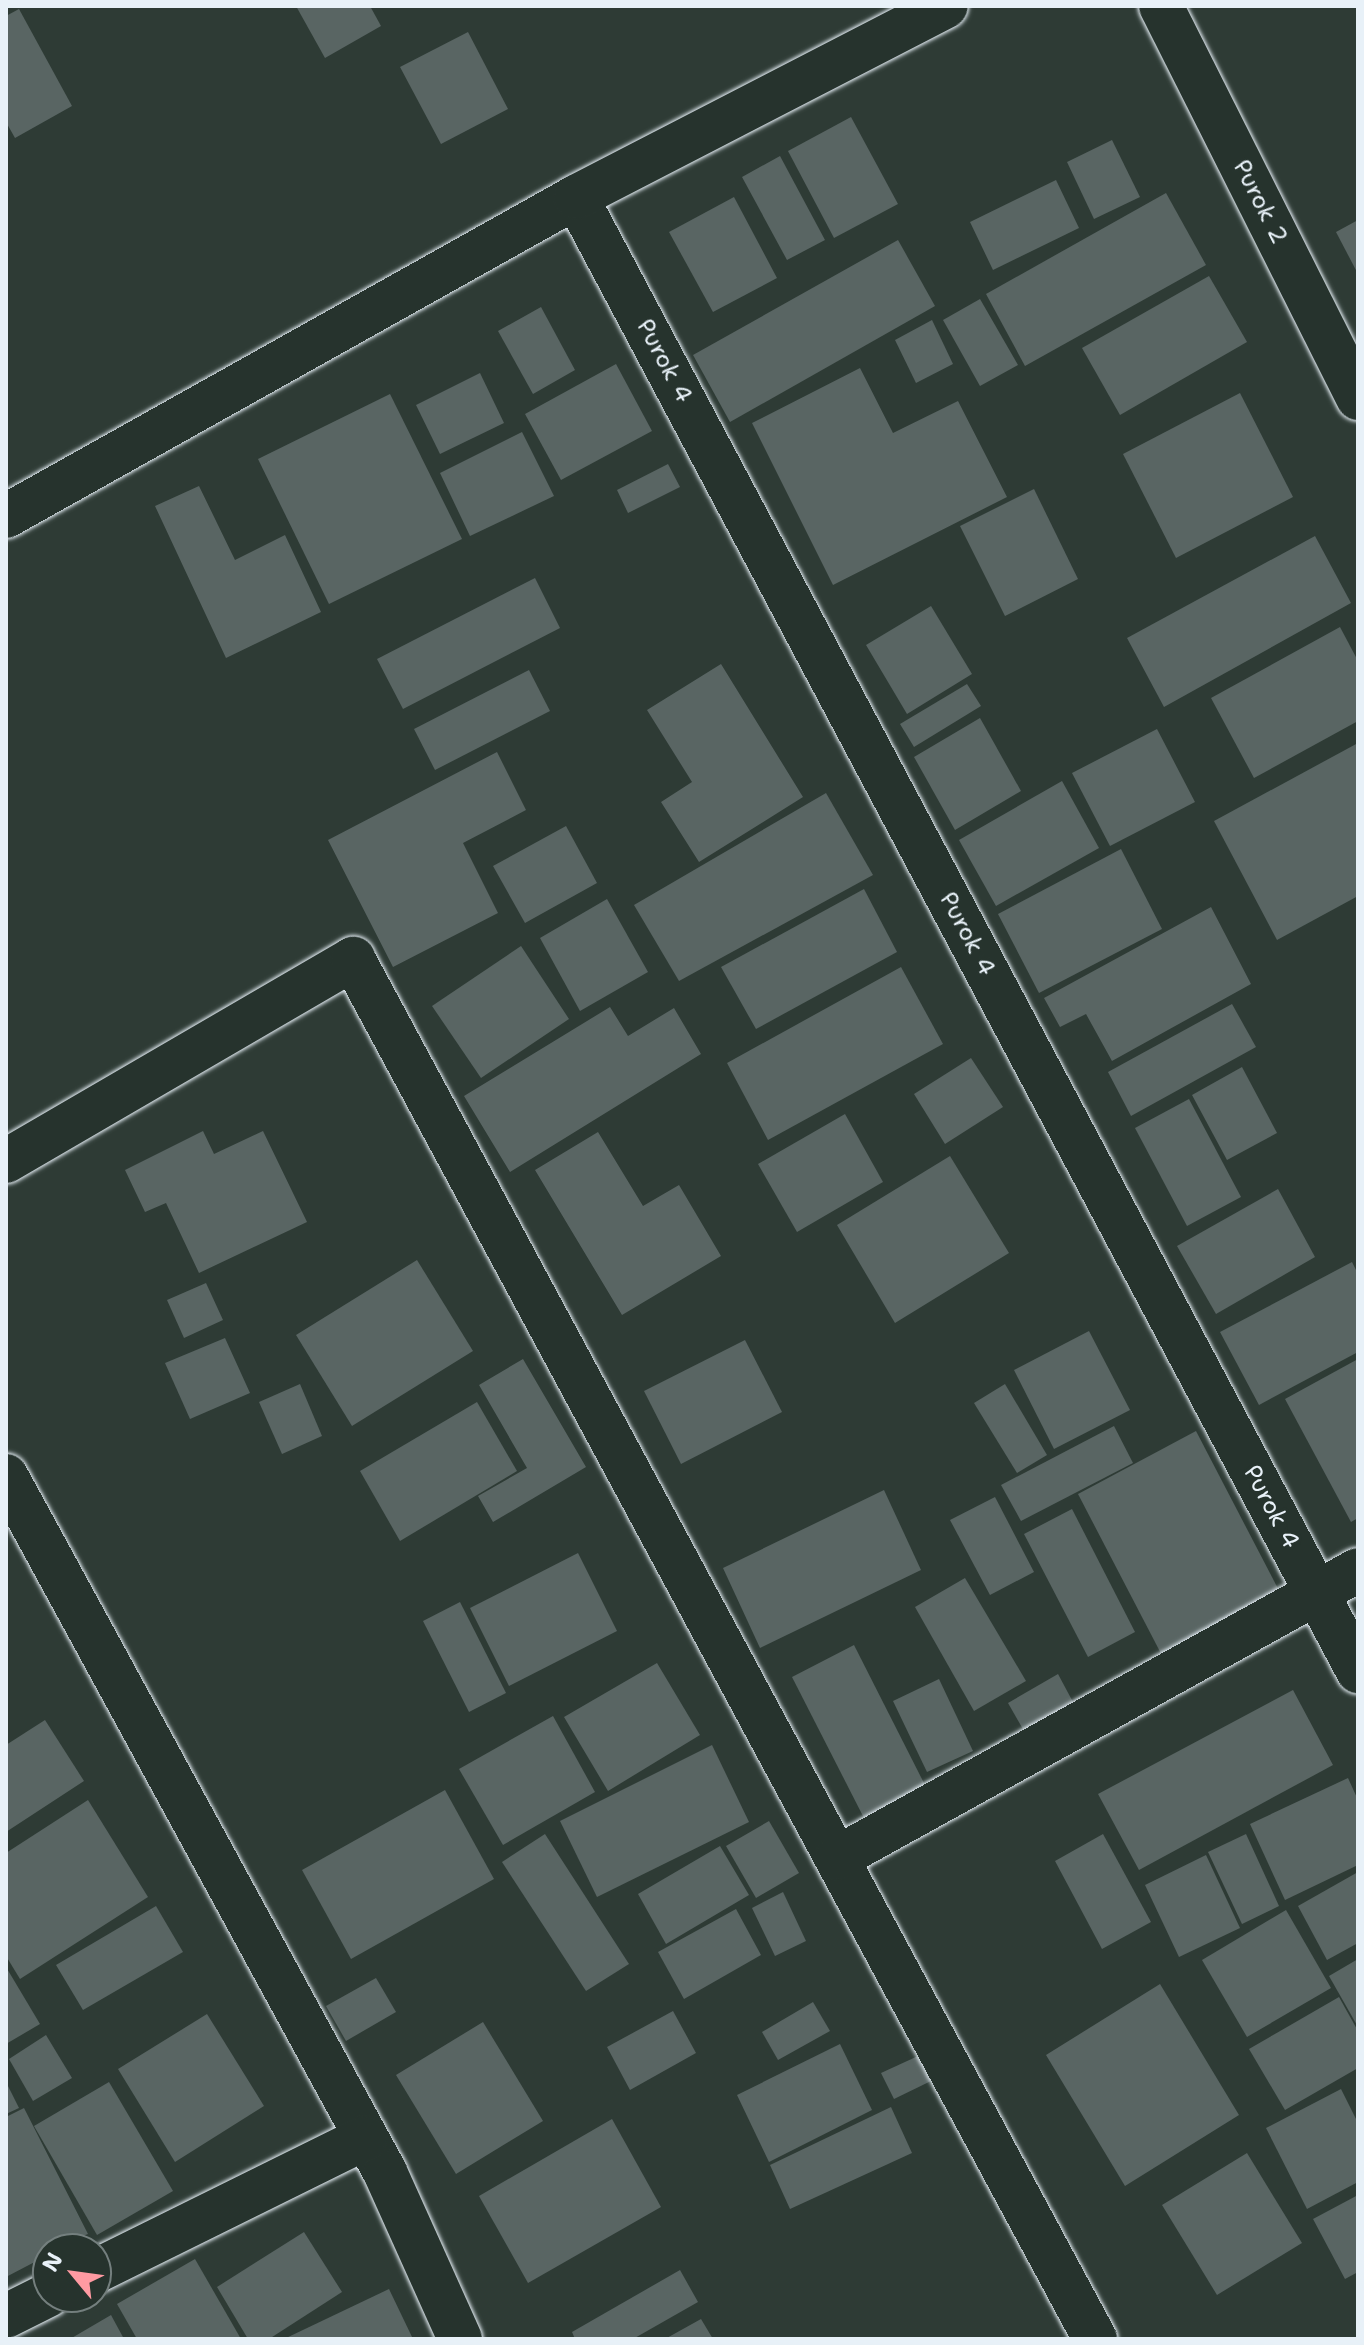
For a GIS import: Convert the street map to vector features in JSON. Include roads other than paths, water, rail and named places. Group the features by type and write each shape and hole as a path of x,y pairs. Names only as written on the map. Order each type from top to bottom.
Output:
{"street":[{"path":"6,516 576,197 946,6"},
{"name":"Purok 2","path":"1161,6 1358,398"},
{"name":"Purok 4","path":"576,197 1358,1671"},
{"path":"6,1161 353,959 1095,2339"},
{"path":"6,1476 365,2138 460,2339"},
{"path":"837,1858 1358,1570"},
{"path":"112,2263 365,2138"},
{"path":"6,2316 32,2303"}]}
